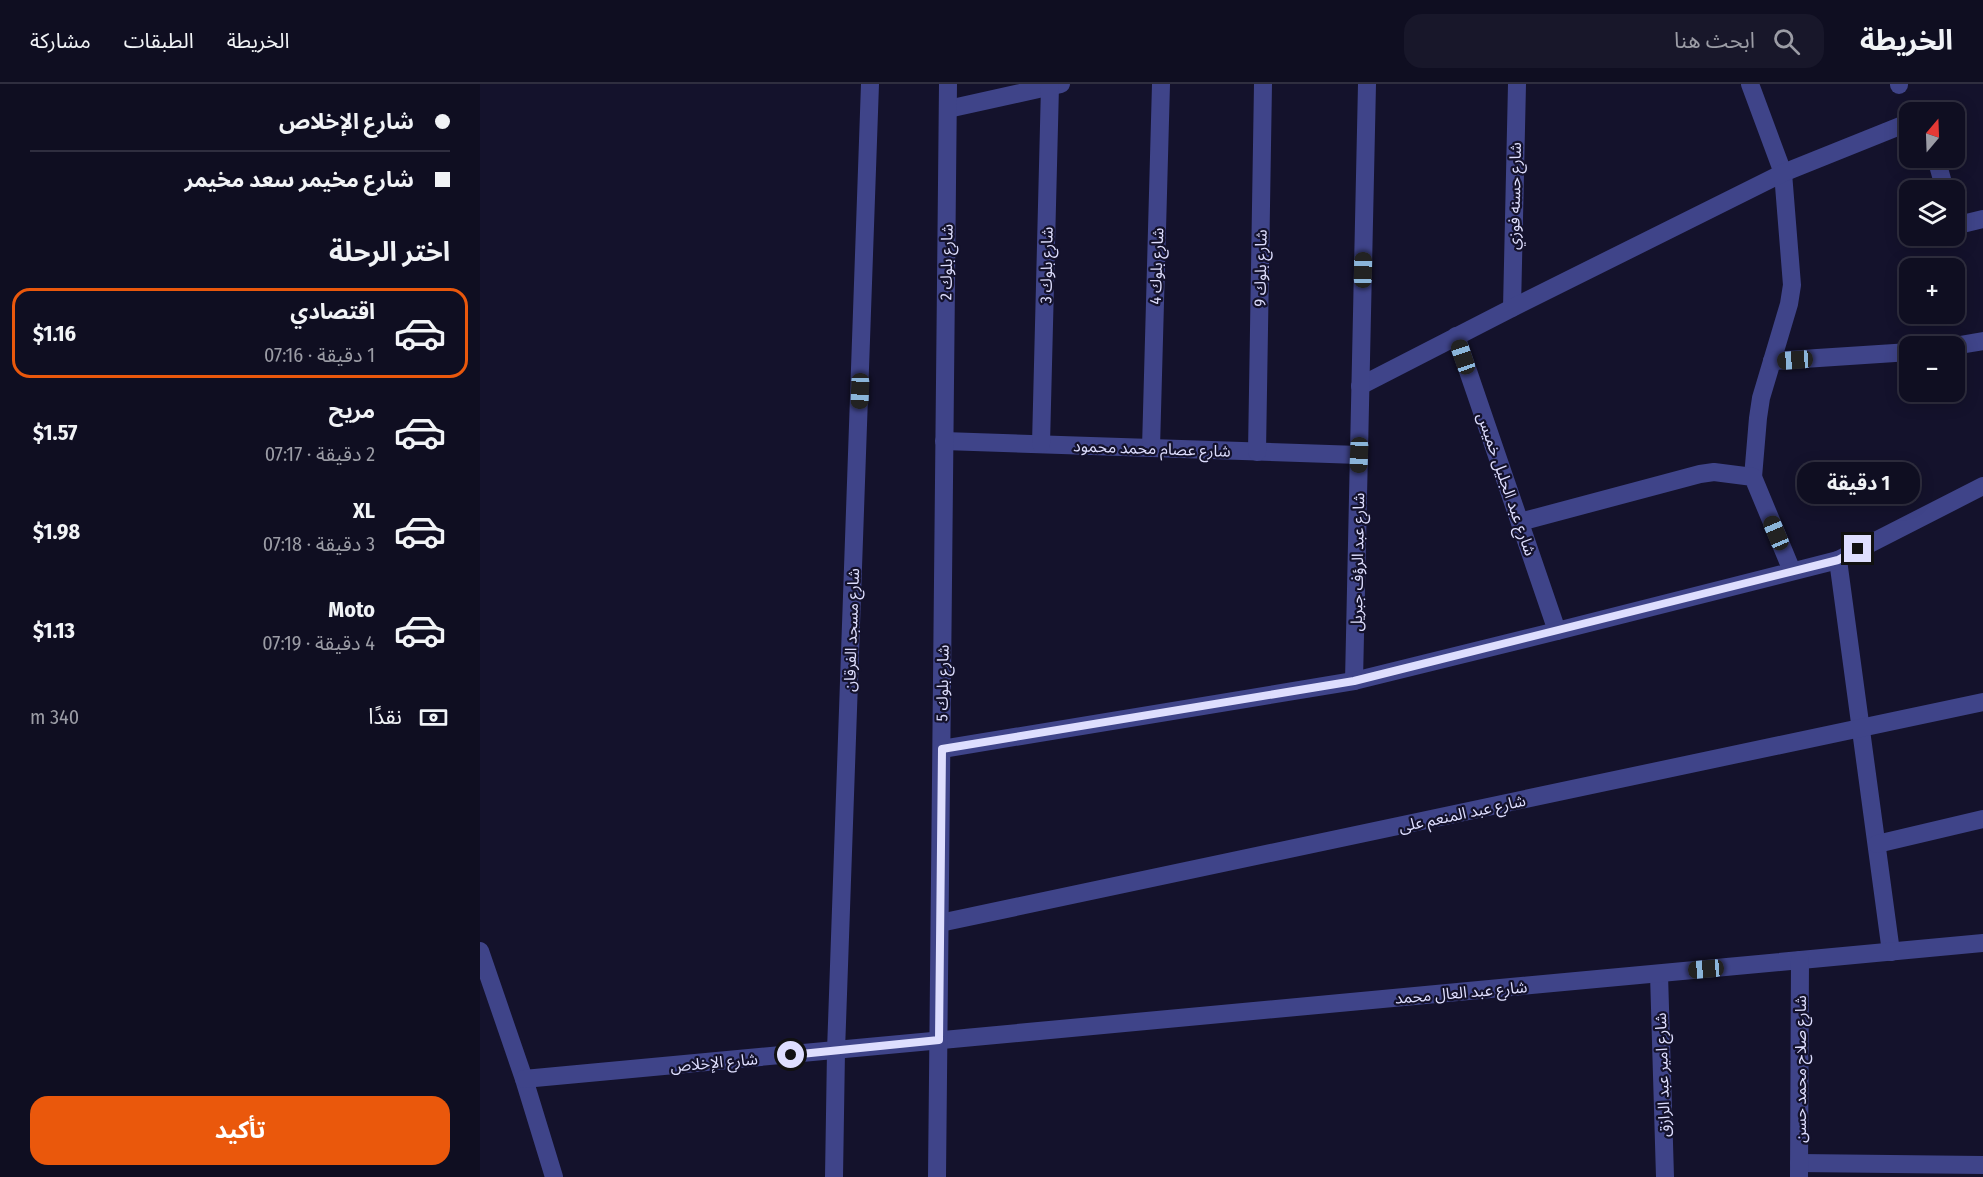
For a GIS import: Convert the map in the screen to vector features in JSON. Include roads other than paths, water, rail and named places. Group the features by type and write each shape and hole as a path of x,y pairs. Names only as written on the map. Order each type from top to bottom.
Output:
{"street":[{"name":"شارع مسجد الفرقان","path":"834,1177 836,1051 870,84"},
{"name":"شارع بلوك 2","path":"944,441 948,84"},
{"name":"شارع بلوك 4","path":"1151,448 1161,84"},
{"name":"شارع بلوك 9","path":"1257,452 1263,84"},
{"name":"شارع عبد الرؤف جبريل","path":"1354,681 1367,84"},
{"name":"شارع حسنه فوزي","path":"1512,308 1517,84"},
{"path":"1750,84 1783,173 1792,285 1789,304 1761,398 1753,477 1792,571"},
{"path":"948,109 1056,85"},
{"name":"شارع بلوك 3","path":"1041,444 1056,85"},
{"path":"1360,386 1783,173 1899,126"},
{"path":"1965,223 1983,219"},
{"name":"شارع عبد الجليل خميس","path":"1456,336 1557,631"},
{"path":"1965,344 1983,341"},
{"path":"1772,361 1899,353"},
{"name":"شارع عصام محمد محمود","path":"944,441 1359,455"},
{"name":"شارع بلوك 5","path":"937,1177 944,441"},
{"path":"1520,522 1700,474 1714,472 1753,477"},
{"path":"942,749 1354,681 1557,631 1838,560 1983,486"},
{"path":"1838,560 1892,952"},
{"name":"شارع عبد المنعم على","path":"940,923 1983,702"},
{"path":"1877,844 1983,819"},
{"name":"شارع عبد العال محمد","path":"939,1040 1983,943"},
{"path":"480,951 524,1079 554,1177"},
{"name":"شارع صلاح محمد حسن","path":"1799,1170 1800,960"},
{"name":"شارع امير عبد الرازق","path":"1659,974 1665,1177"},
{"name":"شارع الإخلاص","path":"524,1079 939,1040"},
{"path":"1799,1170 1983,1165"}]}
